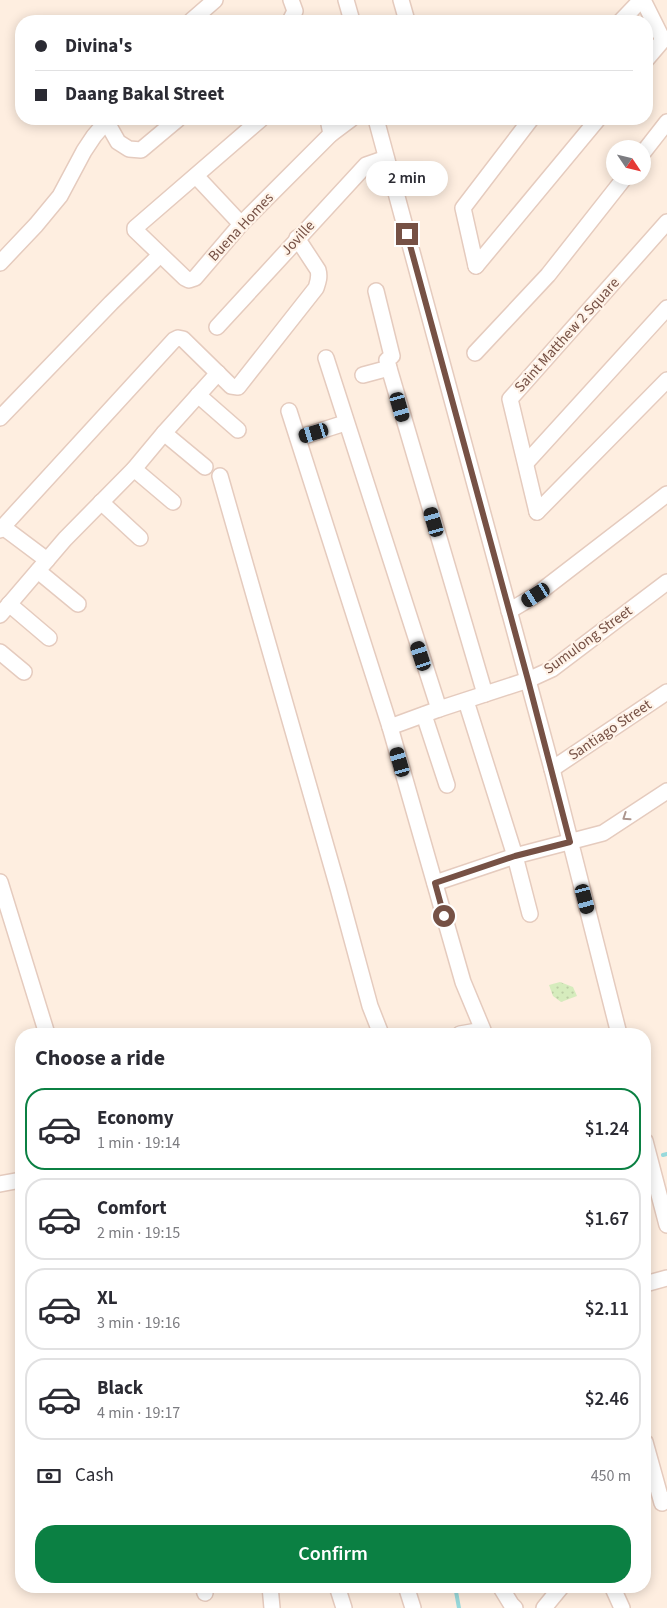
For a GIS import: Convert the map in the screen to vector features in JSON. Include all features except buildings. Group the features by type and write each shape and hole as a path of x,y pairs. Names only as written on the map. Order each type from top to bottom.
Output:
{"street":[{"path":"198,15 215,0"},
{"path":"291,0 295,11 293,15"},
{"path":"346,0 350,15"},
{"path":"401,0 405,15"},
{"path":"626,15 642,0 650,15"},
{"path":"653,21 663,40 653,52"},
{"path":"651,142 667,122"},
{"path":"0,263 60,196 84,151 102,125"},
{"path":"109,125 118,142 129,150 141,150 171,125"},
{"path":"241,224 196,176 254,125"},
{"path":"378,125 552,769 617,1028"},
{"path":"526,125 463,208 476,266 593,125"},
{"name":"Buena Homes","path":"196,176 137,226 135,230 189,280 195,278 330,126"},
{"name":"Joville","path":"217,326 366,165 386,158"},
{"path":"475,353 548,275 619,185"},
{"name":"Saint Matthew 2 Square","path":"667,222 510,399 537,512 667,380"},
{"path":"78,604 42,566 1,528 174,340 178,338 183,339 218,374 232,386 238,387 316,288 320,276 318,270 298,238"},
{"path":"0,418 160,255"},
{"path":"376,291 392,356 387,360 389,368 484,694"},
{"path":"526,463 667,308"},
{"path":"326,358 345,423 438,710"},
{"path":"363,375 389,368"},
{"path":"49,638 5,609 65,539 134,469 218,374"},
{"path":"198,395 238,430"},
{"path":"289,411 390,727 463,982 482,1028"},
{"path":"298,438 345,423"},
{"path":"164,433 205,467"},
{"path":"134,469 173,502"},
{"path":"220,476 336,879 370,1006 379,1028"},
{"path":"509,612 536,595 667,494"},
{"path":"101,502 140,538"},
{"name":"Sumulong Street","path":"390,727 528,680 552,669 667,582"},
{"path":"0,652 24,672"},
{"name":"Santiago Street","path":"552,769 667,692"},
{"path":"466,701 515,856 530,914"},
{"path":"424,715 447,785"},
{"path":"435,883 515,856 603,833 667,791"},
{"path":"0,882 45,1028"},
{"path":"651,1165 667,1225"},
{"path":"0,1184 15,1181"},
{"path":"651,1282 667,1278"},
{"path":"651,1464 662,1503 667,1500"},
{"path":"271,1593 272,1608"},
{"path":"339,1593 344,1608"},
{"path":"408,1593 413,1608"},
{"path":"504,1593 510,1604 515,1608"},
{"path":"544,1608 556,1593"},
{"path":"615,1593 622,1608"}],"green space":[{"path":"560,982 573,987 577,996 561,1002 553,996 549,985"}],"waterway":[{"path":"663,1155 667,1154"},
{"path":"456,1593 459,1608"}],"route":[{"path":"407,234 552,769 570,842 515,856 435,883 444,916"}]}
